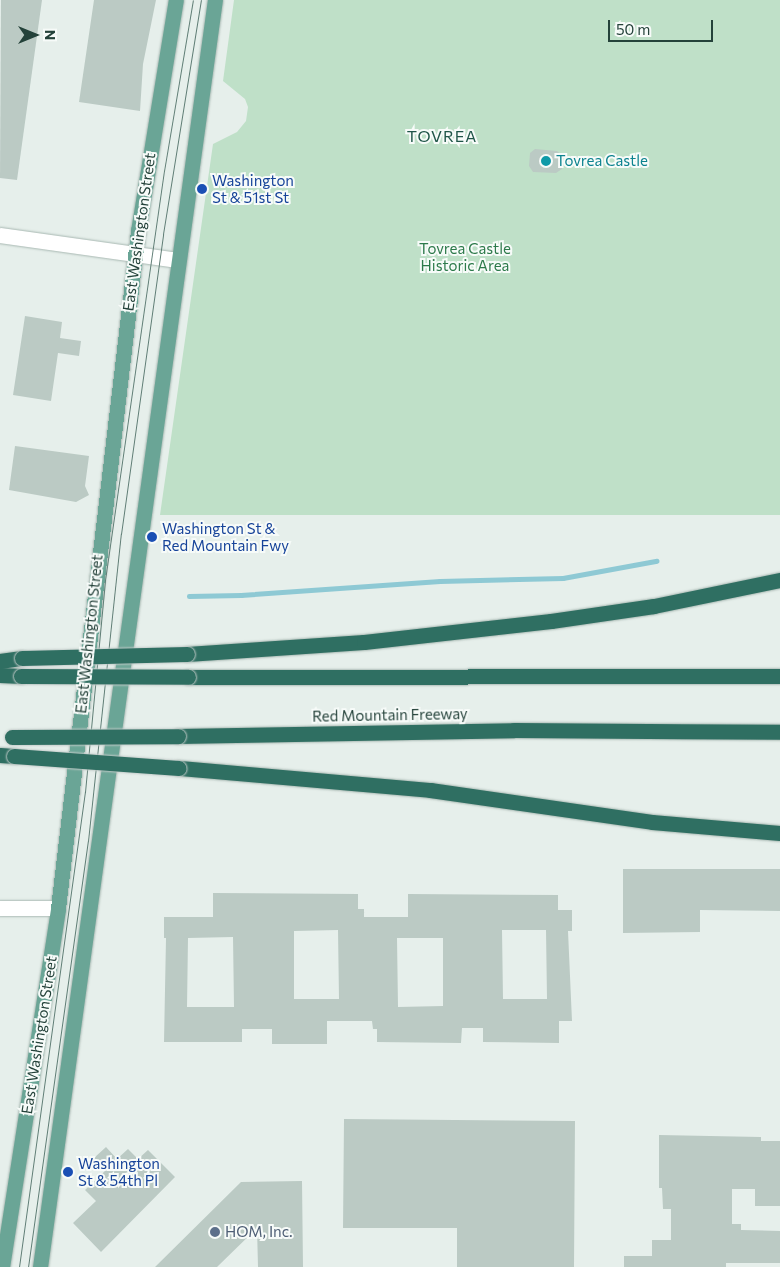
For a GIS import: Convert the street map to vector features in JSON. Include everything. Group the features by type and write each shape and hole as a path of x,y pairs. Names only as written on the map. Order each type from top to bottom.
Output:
{"highway":[{"path":"0,661 22,658 187,654 364,642 552,621 654,606 780,580"},
{"path":"0,675 188,677 780,676"},
{"name":"Red Mountain Freeway","path":"6,737 514,730 780,732"},
{"path":"7,756 179,768 430,790 652,822 780,833"}],"main road":[{"name":"East Washington Street","path":"2,1267 58,908 135,255 176,0"},
{"name":"East Washington Street","path":"40,1267 176,260 215,0"}],"street":[{"path":"0,235 176,260"},
{"path":"0,908 58,908"}],"green space":[{"name":"Tovrea Castle Historic Area","path":"234,0 780,0 780,515 160,515 213,144 237,132 246,121 248,107 245,99 223,81"}],"building":[{"path":"1,0 42,0 17,180 0,178"},
{"path":"94,0 156,0 143,64 140,111 79,102"},
{"name":"Tovrea Castle","path":"535,149 557,151 563,156 562,169 556,173 533,172 529,166 530,153"},
{"path":"25,316 62,322 60,338 81,341 79,356 58,353 51,401 13,395"},
{"path":"15,446 89,456 85,486 89,495 76,502 9,490"},
{"path":"623,869 780,869 780,911 700,910 700,932 623,933"},
{"path":"213,893 358,894 358,909 364,909 364,917 408,917 408,894 558,895 558,910 572,910 572,931 568,931 572,1021 559,1021 559,1043 483,1042 483,1028 462,1028 461,1043 377,1042 377,1029 373,1029 372,1021 327,1021 327,1044 272,1044 272,1029 242,1029 242,1042 164,1042 166,938 164,938 164,917 213,917","holes":["338,930 339,999 294,999 294,931","502,930 546,930 547,999 503,999","233,937 234,1007 187,1007 188,938","397,938 443,938 443,1006 398,1007"]},
{"path":"344,1119 575,1121 574,1267 457,1267 457,1228 343,1228"},
{"path":"659,1135 761,1137 761,1141 780,1141 780,1206 755,1206 755,1189 732,1189 732,1224 741,1224 741,1230 780,1231 780,1263 726,1263 726,1267 624,1267 624,1256 652,1256 652,1240 671,1240 671,1209 663,1209 662,1188 659,1188"},
{"path":"106,1147 117,1159 128,1149 138,1159 148,1150 175,1177 101,1252 73,1223 96,1201 85,1190 106,1170 94,1158"},
{"path":"302,1181 303,1267 258,1267 257,1228 217,1267 155,1267 241,1182"}],"waterway":[{"path":"189,596 241,595 440,581 563,578 656,561"}],"tram line":[{"path":"19,1267 85,792 105,580 164,171 193,0"},
{"path":"28,1267 88,841 121,534 163,234 201,0"}],"place":[{"name":"Tovrea Castle","path":"546,161"},
{"name":"Washington St & 51st St","path":"202,189"},
{"name":"Washington St & Red Mountain Fwy","path":"152,537"},
{"name":"Washington St & 54th Pl","path":"68,1172"},
{"name":"HOM, Inc.","path":"215,1232"}],"district":[{"name":"TOVREA","path":"442,136"}]}
